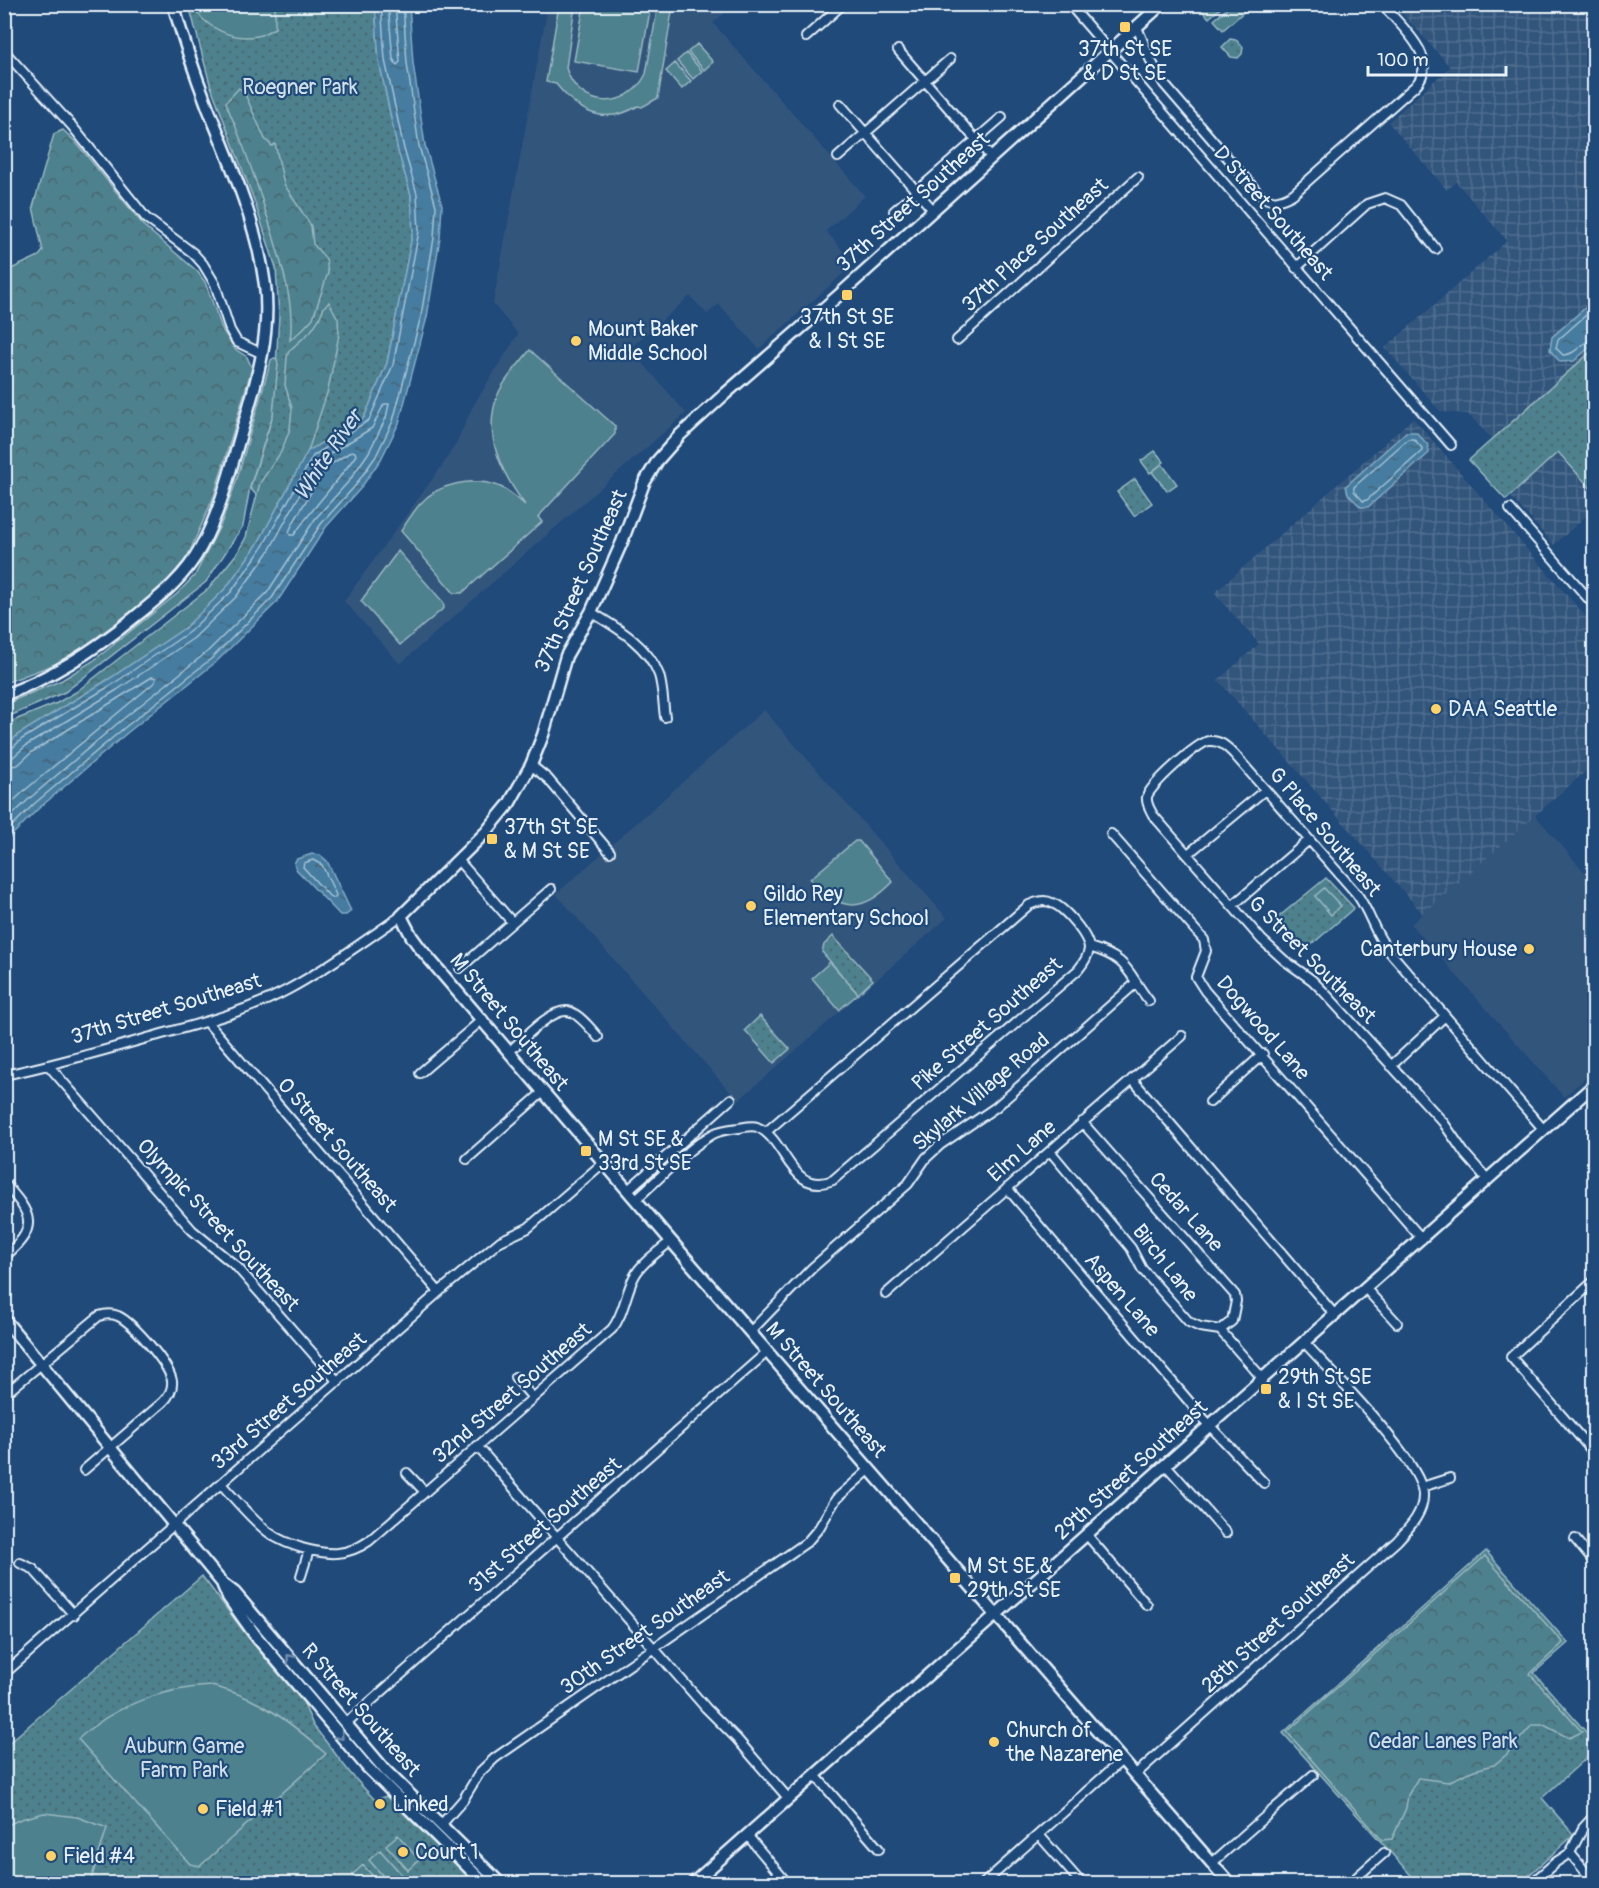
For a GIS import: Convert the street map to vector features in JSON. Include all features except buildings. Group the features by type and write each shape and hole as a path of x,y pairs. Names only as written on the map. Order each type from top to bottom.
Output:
{"street":[{"path":"4,695 60,670 96,647 160,597 187,570 202,546 218,509 263,354 267,305 259,256 237,178 189,56 173,4"},
{"path":"806,36 843,4"},
{"name":"D Street Southeast","path":"1069,4 1451,445"},
{"name":"37th Street Southeast","path":"4,1075 49,1066 207,1022 259,1003 289,990 401,916 498,818 531,765 543,735 566,656 591,612 622,542 644,483 658,460 688,427 1137,27 1149,9 1162,4"},
{"path":"1137,27 1150,59 1164,84 1259,194 1268,200 1275,201 1293,194 1415,86 1424,74 1425,61 1419,48 1382,4"},
{"path":"898,50 991,157"},
{"path":"4,51 79,134 139,210 169,237 193,253 203,264 216,284 230,330 237,342 263,354"},
{"path":"838,157 950,58"},
{"path":"840,104 933,210"},
{"path":"894,212 1002,117"},
{"name":"37th Place Southeast","path":"957,340 1138,177"},
{"path":"1296,268 1367,204 1385,198 1401,205 1436,249"},
{"path":"1510,509 1594,605"},
{"path":"591,612 632,639 652,663 658,674 665,717"},
{"name":"G Place Southeast","path":"1156,819 1148,807 1147,799 1150,791 1195,747 1204,742 1218,742 1234,754 1361,899 1383,944 1544,1130"},
{"path":"531,765 548,779 610,852"},
{"path":"1188,854 1265,789"},
{"name":"G Street Southeast","path":"1156,819 1272,950 1324,992 1443,1122 1465,1154 1488,1180"},
{"name":"Dogwood Lane","path":"1111,834 1204,940 1206,951 1197,971 1198,981 1422,1239"},
{"path":"1232,906 1309,840"},
{"path":"458,860 512,922"},
{"path":"460,968 552,889"},
{"path":"636,1199 714,1132 755,1126 766,1132 1029,905 1043,901 1058,906 1080,930 1089,947 1108,953 1122,961 1149,1000"},
{"name":"M Street Southeast","path":"401,916 416,943 543,1092 1230,1884"},
{"name":"Pike Street Southeast","path":"766,1132 800,1176 818,1184 833,1180 1078,970 1085,960 1089,947"},
{"name":"Skylark Village Road","path":"750,1332 812,1268 908,1184 926,1158 940,1145 996,1107 1136,983"},
{"path":"510,1051 552,1014 564,1011 577,1016 598,1037"},
{"path":"1391,1066 1445,1016"},
{"path":"420,1073 483,1019"},
{"name":"O Street Southeast","path":"207,1022 439,1292"},
{"name":"Elm Lane","path":"886,1293 1182,1035"},
{"path":"1210,1102 1263,1054"},
{"name":"Olympic Street Southeast","path":"49,1066 192,1230 237,1268 338,1382"},
{"path":"1132,1079 1335,1315"},
{"name":"29th Street Southeast","path":"692,1884 1594,1085"},
{"path":"467,1159 543,1092"},
{"path":"627,1190 731,1099"},
{"name":"Cedar Lane","path":"1082,1122 1235,1295 1232,1322 1220,1330"},
{"name":"Birch Lane","path":"1050,1151 1131,1248 1142,1269 1189,1322 1200,1327 1220,1330"},
{"name":"33rd Street Southeast","path":"4,1674 74,1615 439,1292 500,1241 528,1228 603,1162"},
{"path":"4,1183 25,1208 28,1224 22,1240 4,1257"},
{"name":"Aspen Lane","path":"1007,1188 1210,1426 1264,1484"},
{"name":"32nd Street Southeast","path":"309,1550 332,1555 351,1552 369,1541 612,1329 622,1312 634,1276 671,1241"},
{"path":"1594,1281 1511,1356 1594,1453"},
{"path":"1366,1288 1397,1323"},
{"path":"4,1395 99,1316 108,1314 117,1316 130,1325 160,1358 171,1378 172,1388 166,1399 84,1470"},
{"name":"R Street Southeast","path":"4,1319 174,1526 222,1583 235,1593 345,1725 391,1776 501,1884"},
{"path":"1220,1330 1263,1379"},
{"path":"1305,1343 1390,1438 1414,1469 1422,1487 1450,1478"},
{"name":"31st Street Southeast","path":"345,1725 767,1352"},
{"path":"515,1377 533,1398"},
{"path":"477,1446 788,1798"},
{"path":"1166,1465 1226,1533"},
{"name":"30th Street Southeast","path":"441,1825 463,1800 480,1772 495,1758 808,1540 819,1528 836,1499 869,1470"},
{"path":"407,1473 424,1492"},
{"path":"222,1485 269,1533 286,1543 309,1550 301,1576"},
{"name":"28th Street Southeast","path":"1136,1774 1397,1541 1418,1515 1423,1501 1422,1487"},
{"path":"1087,1535 1147,1605"},
{"path":"1575,1539 1594,1562"},
{"path":"20,1563 33,1569 74,1615"},
{"name":"R Street Southeast","path":"222,1583 228,1597 255,1635 372,1773 485,1884"},
{"path":"983,1884 1122,1760"},
{"path":"1212,1863 1313,1774"},
{"path":"815,1775 879,1850"},
{"path":"1531,1884 1570,1853 1583,1828 1594,1816"},
{"path":"747,1835 788,1884"},
{"path":"1039,1835 1082,1884"},
{"path":"1349,1884 1384,1853"},
{"path":"1570,1853 1594,1882"}],"shaded area":[{"name":"Mount Baker Middle School","path":"548,5 734,5 713,23 865,196 826,231 854,264 759,349 719,304 707,314 690,296 630,348 686,413 400,664 344,601 444,463 473,406 518,334 493,304"},
{"path":"1395,5 1594,5 1594,349 1492,439 1468,414 1441,412 1385,348 1507,241 1456,182 1447,190 1388,122 1450,67"},
{"name":"DAA Seattle","path":"1413,418 1594,626 1594,764 1423,914 1218,680 1259,644 1214,593"},
{"path":"1559,452 1594,492 1594,509 1554,545 1510,496"},
{"name":"Gildo Rey Elementary School","path":"764,710 947,918 738,1101 556,894"},
{"path":"1535,815 1594,883 1594,1070 1564,1097 1411,924"}],"green space":[{"path":"1202,4 1224,5 1209,18 1199,7"},
{"path":"1232,4 1241,5 1246,10 1223,30 1214,20"},
{"name":"Roegner Park","path":"189,5 375,5 379,61 398,151 411,195 413,231 387,363 364,418 308,451 273,514 250,488 273,414 279,316 276,268 254,200 210,84"},
{"path":"192,5 275,5 275,28 257,36 229,34 211,26"},
{"path":"559,5 575,5 566,68 572,82 581,92 603,101 616,100 638,86 646,74 658,5 673,5 658,98 642,107 638,106 614,115 602,115 582,108 564,94 556,84 546,82"},
{"path":"584,5 651,5 639,72 574,61"},
{"path":"1230,39 1236,40 1243,47 1242,54 1238,58 1231,57 1222,47"},
{"path":"697,44 713,62 704,70 688,52"},
{"path":"686,53 702,71 693,79 677,61"},
{"path":"675,63 691,81 682,89 666,71"},
{"path":"239,88 244,92 265,139 272,146 275,144 284,184 311,226 313,244 326,259 328,273 313,318 290,340 291,313 283,272 257,184 226,102"},
{"path":"63,130 74,140 145,227 197,271 205,282 223,331 235,349 247,357 252,368 214,496 187,558 168,580 134,610 82,648 58,663 5,683 5,268 7,271 39,256 43,251 33,207 54,134"},
{"path":"329,302 338,319 339,335 328,390 308,451 257,545 226,588 185,628 109,679 19,734 5,747 5,724 57,703 76,692 208,589 238,552 246,537 260,483 281,452 290,429 292,408 285,385 289,351 311,331"},
{"path":"1594,349 1594,492 1558,452 1506,500 1469,460"},
{"path":"530,350 615,426 615,434 538,517 542,522 462,593 454,593 401,531 417,507 427,497 456,484 478,482 498,486 525,505 501,466 496,452 492,422 494,407 502,386"},
{"path":"277,359 278,364 273,414 250,487 243,526 206,582 65,692 5,718 5,704 62,680 93,661 177,594 195,575 221,524 237,479 271,360"},
{"path":"1155,451 1164,462 1150,473 1141,461"},
{"path":"1162,464 1177,484 1167,491 1152,472"},
{"path":"1135,479 1152,503 1134,516 1117,492"},
{"path":"398,551 443,602 444,608 400,645 361,601"},
{"path":"855,841 859,841 893,882 871,900 851,905 831,898 810,879"},
{"path":"1326,878 1354,908 1303,952 1289,944 1271,923"},
{"path":"1324,888 1341,906 1331,915 1315,896"},
{"path":"833,936 873,980 858,994 822,952 824,945"},
{"path":"830,962 858,994 839,1010 812,978"},
{"path":"760,1016 790,1049 774,1063 745,1030"},
{"name":"Cedar Lanes Park","path":"1486,1551 1568,1643 1534,1673 1594,1741 1594,1751 1542,1798 1574,1835 1520,1883 1418,1883 1283,1733"},
{"name":"Cedar Lanes Park","path":"1485,1556 1563,1643 1530,1674 1582,1732 1569,1738 1544,1725 1532,1725 1506,1755 1494,1765 1474,1770 1448,1782 1418,1778 1408,1795 1406,1808 1392,1839 1382,1840 1287,1732"},
{"name":"Auburn Game Farm Park","path":"202,1576 254,1645 303,1702 313,1725 351,1774 375,1800 386,1796 475,1883 5,1883 4,1747"},
{"name":"Field #1","path":"211,1686 228,1690 258,1703 300,1731 326,1754 200,1866 190,1864 78,1739 107,1717 140,1701 175,1690"},
{"name":"Field #4","path":"44,1813 77,1817 107,1828 90,1883 5,1883 5,1826"},
{"name":"Court 1","path":"398,1835 419,1860 408,1870 386,1845"},
{"path":"380,1850 402,1875 392,1883 389,1883 369,1860"},
{"path":"363,1865 379,1883 359,1883 352,1875"}],"water":[{"name":"White River","path":"375,5 409,5 413,63 425,145 442,205 440,238 427,317 399,423 381,459 360,489 326,527 277,602 216,662 127,733 38,809 5,842 5,747 19,734 109,679 185,628 226,588 257,545 308,451 364,418 387,363 413,231 411,195 398,151 379,61"},
{"path":"1594,300 1594,343 1574,361 1560,362 1550,350 1552,337"},
{"path":"1406,432 1416,432 1428,445 1429,453 1368,507 1361,507 1348,494 1346,486"},
{"path":"312,854 320,855 327,861 351,911 346,915 340,915 296,869 294,863 297,859"}],"place":[{"name":"37th St SE & D St SE","path":"1125,27"},
{"name":"37th St SE & I St SE","path":"847,295"},
{"name":"Mount Baker Middle School","path":"576,341"},
{"name":"DAA Seattle","path":"1436,709"},
{"name":"37th St SE & M St SE","path":"492,839"},
{"name":"Gildo Rey Elementary School","path":"751,906"},
{"name":"Canterbury House","path":"1529,949"},
{"name":"M St SE & 33rd St SE","path":"586,1151"},
{"name":"29th St SE & I St SE","path":"1266,1389"},
{"name":"M St SE & 29th St SE","path":"955,1578"},
{"name":"Church of the Nazarene","path":"994,1742"},
{"name":"Linked","path":"380,1804"},
{"name":"Field #1","path":"203,1809"},
{"name":"Court 1","path":"403,1852"},
{"name":"Field #4","path":"51,1856"}]}
